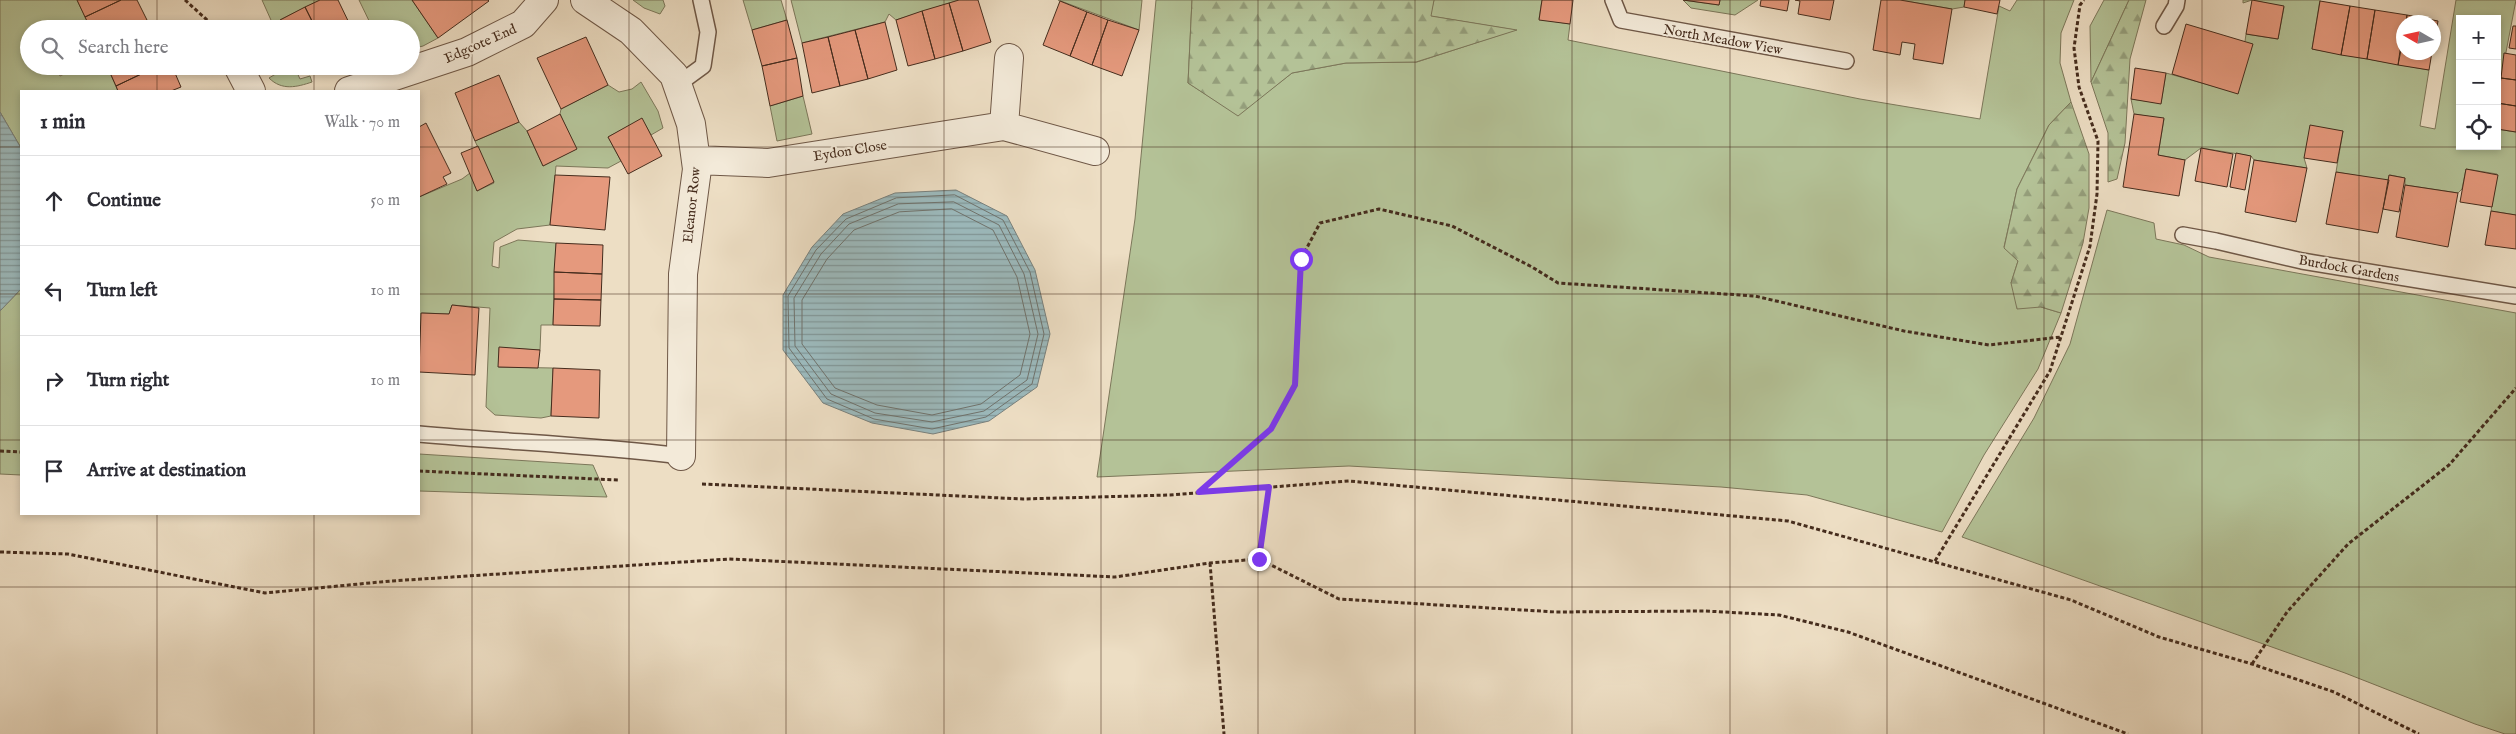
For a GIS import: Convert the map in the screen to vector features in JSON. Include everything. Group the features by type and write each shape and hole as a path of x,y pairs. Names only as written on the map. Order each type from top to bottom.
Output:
{"street":[{"name":"Edgcote End","path":"420,68 467,52 523,24 544,0"},
{"name":"Eleanor Row","path":"585,0 631,31 674,75 692,124 697,169 683,274 681,456"},
{"path":"1004,126 1009,58"},
{"path":"242,75 250,90"},
{"name":"Edgcote End","path":"352,90 397,75"},
{"name":"Eydon Close","path":"696,160 768,163 1004,126 1095,151"}],"lane":[{"path":"677,85 702,66 708,32 701,0"},
{"name":"North Meadow View","path":"1613,0 1621,20 1846,61"},
{"path":"2164,26 2176,6 2177,0"},
{"name":"Burdock Gardens","path":"2182,235 2302,261 2516,296"},
{"path":"420,434 501,442 608,447 681,456"}],"path":[{"path":"185,0 207,20"},
{"path":"1935,561 2050,371 2090,246 2097,194 2098,141 2079,87 2074,48 2080,5 2084,0"},
{"path":"1199,492 1271,429 1295,385 1301,259 1320,223 1379,209 1452,226 1532,267 1558,283 1755,296 1904,331 1990,345 2061,337"},
{"path":"2252,664 2287,612 2348,544 2449,466 2516,388"},
{"path":"0,451 20,452"},
{"path":"420,471 627,480"},
{"path":"696,484 1024,499 1199,492 1349,481 1788,521 2071,600 2159,637 2252,664 2334,692 2419,734"},
{"path":"1259,559 1269,487"},
{"path":"0,552 68,554 265,592 392,581 729,559 1115,577 1259,559 1339,599 1556,612 1705,611 1779,615 1848,632 2128,734"},
{"path":"1210,564 1224,734"}],"green space":[{"path":"0,0 77,0 87,20 20,20 20,75 111,75 118,90 20,90 20,146 0,112"},
{"path":"262,0 320,0 280,20 271,20"},
{"path":"359,0 412,0 438,38 420,47 420,20 369,20"},
{"path":"633,0 663,0 665,6 660,14 644,8"},
{"path":"743,0 781,0 787,20 752,30"},
{"path":"791,0 959,0 896,20 889,14 885,22 802,43"},
{"path":"1058,0 1142,0 1139,30"},
{"path":"1156,0 1192,0 1188,83 1238,115 1292,73 1346,63 1417,62 1515,30 1430,16 1434,0 1542,0 1539,19 1570,24 1568,40 1860,99 1980,119 1999,6 2010,11 2017,0 2074,0 2061,33 2060,63 2071,102 2049,125 2017,189 2004,247 2018,261 2011,283 2041,307 2061,313 2038,369 1984,455 1942,532 1807,495 1721,487 1349,466 1097,477 1135,219"},
{"path":"1192,0 1434,0 1431,16 1517,30 1416,62 1346,63 1292,73 1238,116 1188,83"},
{"path":"1683,0 1719,5 1720,0 1758,0 1735,15 1691,8"},
{"path":"1900,0 1965,0 1964,7 1952,9"},
{"path":"2104,0 2129,0 2091,82 2090,26"},
{"path":"2129,0 2146,0 2130,59 2125,143 2117,179 2108,182 2108,133 2091,82"},
{"path":"2252,0 2320,0 2312,49 2429,70 2420,126 2435,129 2456,0 2516,0 2501,78 2501,15 2456,15 2456,150 2501,150 2501,130 2516,132 2516,215 2491,211 2497,174 2466,169 2462,189 2458,193 2405,185 2405,178 2390,175 2388,181 2336,172 2343,131 2304,158 2307,168 2254,160 2251,156 2201,148 2185,160 2158,155 2164,119 2134,114 2131,99 2161,103 2166,73 2238,93 2246,34 2278,39 2284,7"},
{"path":"274,75 298,75 300,79 310,76 312,82 290,87 279,85 269,78"},
{"path":"641,82 658,111 663,128 651,135 642,119 608,137 621,161 608,168 556,166 550,225 517,229 494,242 492,266 499,268 500,247 518,240 556,243 553,325 541,325 540,350 499,348 499,367 553,368 551,416 541,418 495,415 486,407 490,308 452,305 449,314 422,313 420,337 420,197 462,179 470,173 477,191 494,183 475,141 519,122 527,131 543,166 576,149 560,114 561,109 608,85 619,92 632,89"},
{"path":"803,96 812,134 777,141 770,106"},
{"path":"2071,102 2089,154 2089,208 2083,243 2061,313 2041,307 2017,309 2011,283 2018,261 2004,248 2017,189 2049,125"},
{"path":"2107,210 2154,223 2156,239 2184,245 2209,257 2516,313 2516,734 2505,734 2475,724 2345,673 1962,537 2034,418 2070,344"},
{"path":"20,290 20,475 0,474 0,311"},
{"path":"420,454 593,465 607,497 420,491"}],"water":[{"path":"0,112 20,146 20,290 0,311"},
{"path":"956,190 1007,216 1035,270 1050,334 1037,387 989,421 933,434 872,423 823,403 783,350 783,295 812,247 843,214 895,193"}],"building":[{"path":"77,0 121,0 85,17"},
{"path":"121,0 137,0 147,20 86,20 85,17"},
{"path":"320,0 338,0 348,20 312,20 305,7"},
{"path":"412,0 488,0 489,1 438,38"},
{"path":"959,0 978,0 991,42 963,51 949,3"},
{"path":"1542,0 1573,0 1570,24 1539,20"},
{"path":"1683,0 1720,0 1719,5"},
{"path":"1761,0 1789,0 1787,11 1760,6"},
{"path":"1795,0 1834,0 1830,20 1798,14 1800,1"},
{"path":"1881,0 1900,0 1952,9 1943,64 1913,59 1915,44 1902,42 1900,55 1873,50"},
{"path":"1965,0 2000,0 1997,14 1964,7"},
{"path":"2252,0 2284,6 2278,39 2246,34"},
{"path":"1060,1 1087,12 1070,56 1043,45"},
{"path":"2320,1 2350,6 2341,55 2312,49"},
{"path":"949,3 963,51 935,59 922,11"},
{"path":"2350,6 2375,10 2367,59 2341,55"},
{"path":"305,7 312,20 280,20"},
{"path":"2375,10 2407,15 2396,15 2396,60 2399,60 2398,65 2367,59"},
{"path":"922,11 935,59 908,66 896,20"},
{"path":"1087,12 1108,20 1092,65 1070,56"},
{"path":"787,20 797,58 762,66 752,30"},
{"path":"1108,20 1139,30 1122,76 1092,65"},
{"path":"885,22 897,70 868,79 855,30"},
{"path":"2186,24 2253,44 2238,94 2172,74"},
{"path":"2513,26 2516,26 2516,49 2509,48"},
{"path":"855,30 868,79 840,86 828,37"},
{"path":"586,37 608,85 561,109 537,58"},
{"path":"828,37 840,86 812,93 802,43"},
{"path":"2504,53 2516,55 2516,80 2501,78"},
{"path":"797,58 803,96 770,106 762,66"},
{"path":"2399,60 2431,60 2429,70 2398,65"},
{"path":"2135,68 2166,73 2161,104 2131,99"},
{"path":"111,75 139,75 116,86"},
{"path":"139,75 176,75 181,87 174,90 118,90 116,86"},
{"path":"499,75 519,122 475,141 455,93"},
{"path":"2501,78 2516,80 2516,106 2501,104"},
{"path":"2501,104 2516,106 2516,132 2501,130"},
{"path":"560,114 577,149 543,166 527,131"},
{"path":"2134,114 2164,118 2158,155 2185,160 2179,196 2123,187"},
{"path":"642,118 662,156 628,174 608,137"},
{"path":"426,123 451,173 443,177 447,184 420,197 420,126"},
{"path":"2310,125 2343,131 2337,163 2304,158"},
{"path":"478,146 494,182 477,191 461,153"},
{"path":"2201,148 2233,154 2227,187 2195,181"},
{"path":"2236,153 2251,156 2245,190 2230,187"},
{"path":"2254,160 2307,168 2296,222 2245,212"},
{"path":"2466,169 2498,175 2492,207 2460,202"},
{"path":"2336,172 2389,180 2378,233 2326,224"},
{"path":"555,175 610,177 605,230 550,225"},
{"path":"2389,175 2405,178 2399,212 2383,209"},
{"path":"2405,185 2458,193 2448,247 2396,237"},
{"path":"2491,211 2516,215 2516,249 2485,245"},
{"path":"556,243 603,245 602,274 554,272"},
{"path":"554,272 602,274 601,300 554,299"},
{"path":"554,299 601,300 600,326 553,325"},
{"path":"452,305 479,308 475,375 420,372 421,313 449,314"},
{"path":"499,347 540,350 538,368 498,367"},
{"path":"553,368 600,370 599,418 551,416"}],"route":[{"path":"1259,559 1269,487 1199,492 1271,429 1295,385 1301,259"}]}
